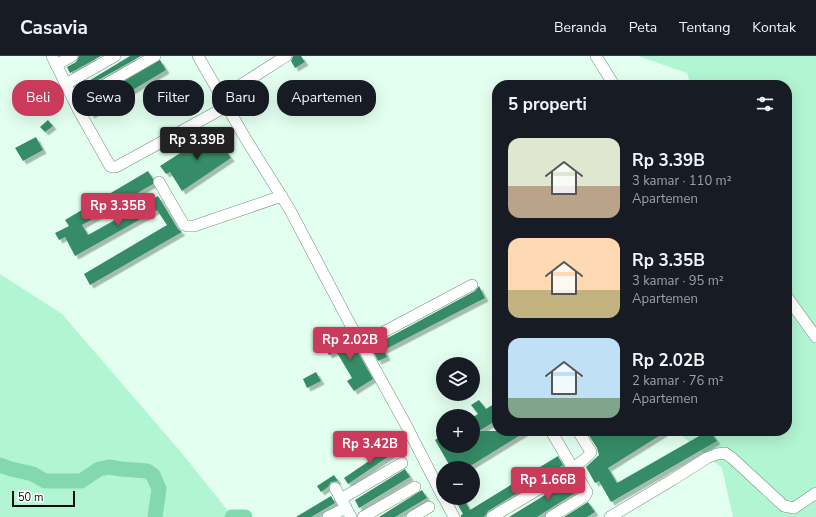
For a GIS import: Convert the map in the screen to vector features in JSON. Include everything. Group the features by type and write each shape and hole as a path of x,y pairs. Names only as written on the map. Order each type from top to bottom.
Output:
{"street":[{"path":"72,56 54,60 72,96"},
{"path":"66,84 115,56"},
{"path":"113,80 155,56"},
{"path":"198,56 212,80"},
{"path":"253,80 286,56"},
{"path":"596,56 611,80"},
{"path":"83,116 110,166 116,167 212,109"},
{"path":"233,116 282,196 436,483"},
{"path":"159,182 184,225 188,226 194,226 282,196"},
{"path":"360,344 472,285"},
{"path":"792,304 816,338"},
{"path":"551,517 585,496 587,492 554,436"},
{"path":"492,517 572,468 590,455 591,452 581,436"},
{"path":"610,517 706,458 725,453 784,506 794,508 816,493"},
{"path":"328,517 346,508 402,463"},
{"path":"363,517 415,487"},
{"path":"335,488 346,508"},
{"path":"447,505 454,517"},
{"path":"412,517 429,507"}],"green space":[{"path":"638,56 816,56 816,517 733,517 722,468 682,436 792,436 792,80 689,80 687,73"},
{"path":"0,274 62,314 180,451 233,517 0,517"}],"building":[{"path":"79,56 101,56 70,73 67,67 76,62"},
{"path":"130,56 141,56 98,80 90,80"},
{"path":"293,56 301,56 305,62 295,68 291,61"},
{"path":"160,60 166,70 149,80 143,80 143,84 135,89 135,80 126,80"},
{"path":"48,120 53,126 45,132 40,127"},
{"path":"216,130 221,139 219,140 231,158 182,191 170,172 166,174 160,166"},
{"path":"36,137 43,150 23,161 15,148"},
{"path":"148,171 153,179 153,184 82,225 88,235 158,196 178,229 182,232 90,285 84,274 167,225 157,210 75,256 65,237 59,240 55,233 69,226 65,220"},
{"path":"479,286 485,298 384,350 387,357 378,361 371,347 475,291"},
{"path":"347,333 373,379 354,391 347,381 352,378 336,351 329,355 323,346"},
{"path":"316,372 321,381 307,388 303,379"},
{"path":"477,401 480,401 486,409 492,405 492,423 480,430 480,409 474,409 471,405"},
{"path":"480,431 492,431 492,436 519,436 478,461 447,461 442,453 480,453"},
{"path":"589,436 659,436 608,468 617,483 699,436 714,436 717,441 611,502 599,481 595,483 586,467 599,455 597,448"},
{"path":"391,446 395,452 348,484 344,478"},
{"path":"558,456 563,465 488,511 485,516 461,517 463,514 458,505 467,505 470,510"},
{"path":"405,469 410,477 359,508 355,500"},
{"path":"334,475 338,481 331,482 328,487 321,492 317,486"},
{"path":"571,479 578,491 537,517 509,517"},
{"path":"422,490 427,498 395,517 379,517"},
{"path":"331,496 335,503 311,517 296,517"},
{"path":"588,502 595,512 587,517 564,517"}],"waterway":[{"path":"0,465 33,474 45,481 81,481 99,469 109,467 147,471 153,475 159,489 155,517"},
{"path":"232,517 245,517"}]}
